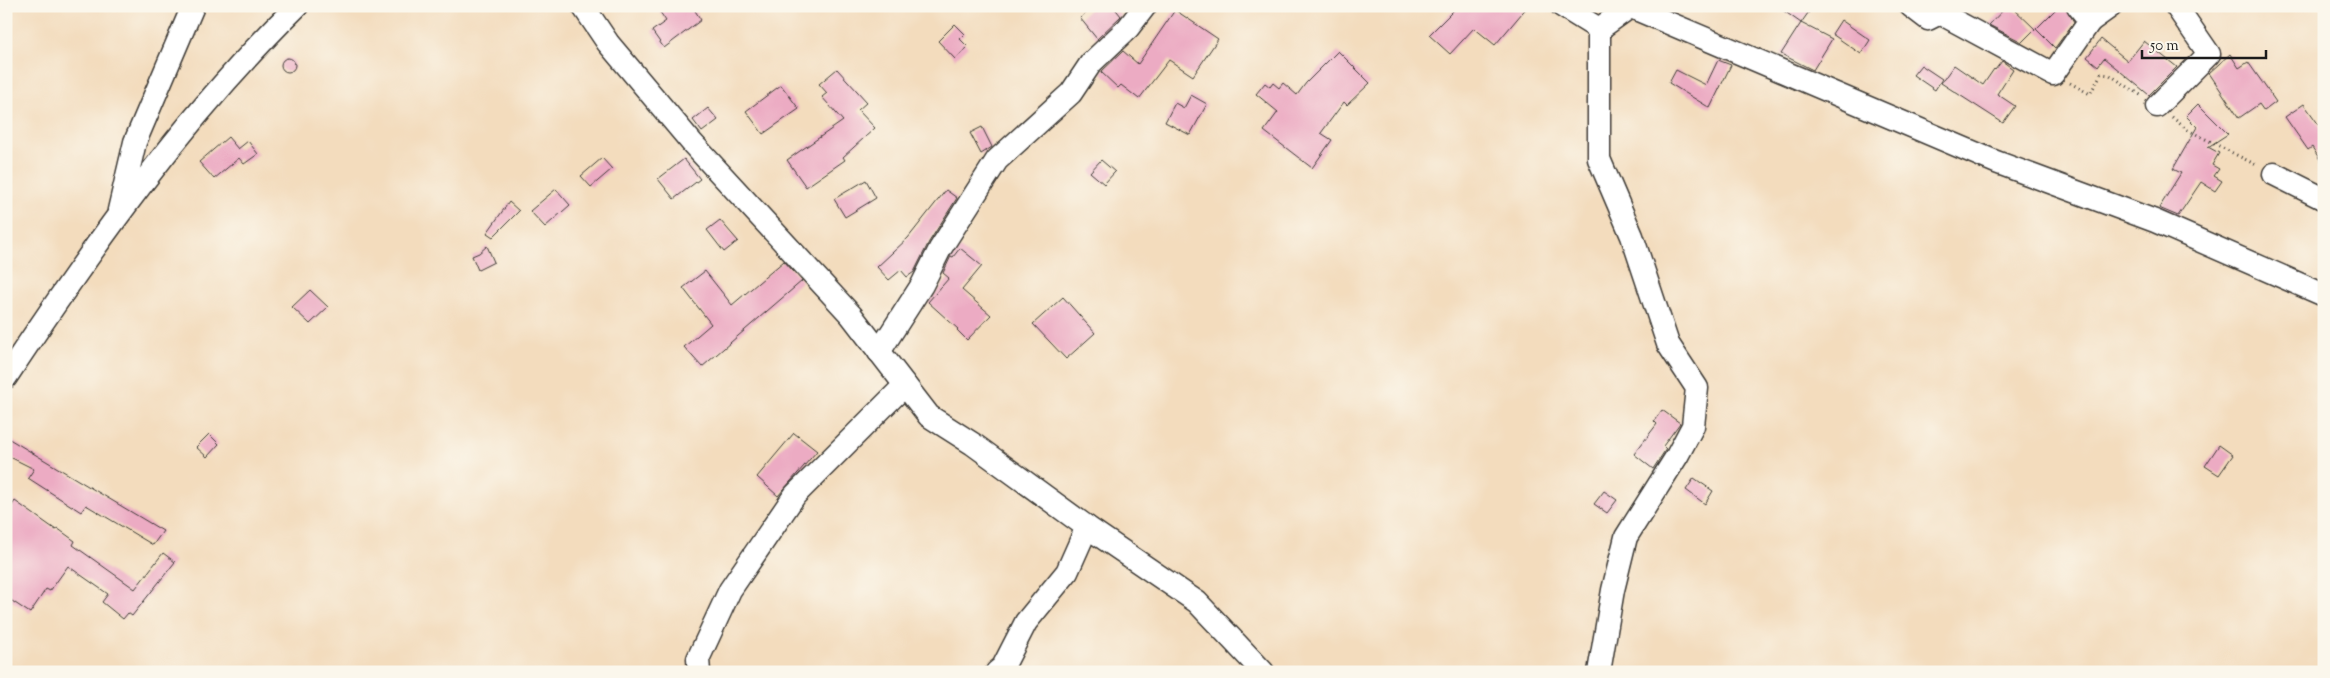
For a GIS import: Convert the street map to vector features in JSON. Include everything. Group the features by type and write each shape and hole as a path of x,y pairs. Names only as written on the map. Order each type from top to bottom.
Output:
{"street":[{"path":"118,216 136,142 193,6"},
{"path":"6,377 53,306 118,216 215,94 298,6"},
{"path":"582,6 608,43 693,144 850,316 929,416 974,444 1087,527 1197,602 1263,672"},
{"path":"879,352 922,285 940,249 997,160 1071,93 1091,63 1128,28 1145,6"},
{"path":"1562,6 1599,28"},
{"path":"1911,6 1928,19 1940,12 1949,11 2053,74 2084,14 2111,6"},
{"path":"2157,106 2209,54 2176,6"},
{"path":"1599,28 1631,7 1996,162 2155,221 2324,295"},
{"path":"1599,28 1599,159 1632,236 1668,344 1697,388 1693,426 1677,456 1626,537 1613,590 1599,672"},
{"path":"2274,174 2322,194"},
{"path":"699,672 698,659 730,590 795,496 905,385"},
{"path":"997,672 1003,667 1026,622 1067,572 1087,527"}],"building":[{"path":"656,6 692,6 701,20 664,48 652,31 666,21"},
{"path":"1093,6 1113,6 1121,16 1097,39 1080,18"},
{"path":"1458,6 1528,6 1495,45 1474,28 1450,54 1429,35"},
{"path":"1777,6 1813,6 1801,23"},
{"path":"2007,6 2011,6 2035,29 2022,42 1989,25"},
{"path":"2059,6 2065,6 2074,22 2055,48 2036,29"},
{"path":"1175,10 1218,39 1193,76 1169,60 1139,99 1121,85 1118,88 1101,72 1123,51 1138,64"},
{"path":"1841,20 1870,40 1861,54 1832,34"},
{"path":"1801,23 1832,39 1813,70 1781,54"},
{"path":"955,24 965,34 960,39 968,47 955,59 938,41"},
{"path":"2101,39 2128,61 2144,41 2177,67 2149,95 2104,58 2098,66 2087,57"},
{"path":"1338,51 1370,83 1347,105 1344,102 1321,133 1332,140 1312,168 1264,131 1278,112 1256,94 1265,83 1270,87 1273,83 1279,88 1283,83 1297,95 1306,83"},
{"path":"2230,54 2239,68 2248,62 2276,102 2264,111 2259,104 2239,118 2209,73"},
{"path":"285,58 291,58 295,65 291,72 285,72 281,68 281,62"},
{"path":"1718,60 1731,65 1710,108 1669,83 1676,70 1706,85"},
{"path":"2002,61 2013,69 1997,94 2015,106 2003,123 1941,83 1954,65 1983,85"},
{"path":"1921,65 1942,79 1935,90 1913,75"},
{"path":"837,69 867,102 858,110 875,128 843,157 845,160 806,187 787,160 843,121 822,97 827,93 819,84"},
{"path":"781,85 799,109 763,134 746,111"},
{"path":"1191,95 1207,104 1190,135 1165,122 1175,103 1184,108"},
{"path":"2198,104 2228,134 2208,147 2219,153 2212,165 2219,169 2214,176 2222,181 2215,191 2201,182 2178,216 2159,208 2181,173 2173,169 2197,127 2186,116"},
{"path":"2304,104 2324,132 2324,166 2312,147 2308,150 2285,117"},
{"path":"708,108 718,120 702,132 693,120"},
{"path":"982,127 992,147 981,154 970,133"},
{"path":"228,137 238,149 248,141 258,154 244,164 239,158 214,179 199,162"},
{"path":"602,158 612,169 591,187 581,176"},
{"path":"684,159 700,179 674,199 658,179"},
{"path":"1101,160 1115,172 1104,184 1090,172"},
{"path":"866,180 876,198 845,217 834,199"},
{"path":"556,189 570,205 545,227 530,211"},
{"path":"946,190 957,198 929,242 914,272 907,277 901,270 889,280 877,267 908,238"},
{"path":"509,202 519,211 493,237 487,233"},
{"path":"720,220 738,241 724,252 707,230"},
{"path":"487,246 494,262 478,270 472,256"},
{"path":"960,248 982,266 962,290 991,315 967,340 958,329 928,302 949,278 943,273 951,256 953,257"},
{"path":"784,261 802,281 702,367 684,347 711,324 683,288 705,271 732,305"},
{"path":"310,290 328,307 310,324 292,307"},
{"path":"1063,297 1095,333 1066,359 1033,324"},
{"path":"1662,410 1680,423 1663,446 1666,449 1653,469 1634,454 1657,424 1654,421"},
{"path":"794,433 817,451 778,496 757,477"},
{"path":"209,434 219,444 207,457 196,447"},
{"path":"6,437 163,531 153,545 86,505 81,512 28,478 34,469 6,455"},
{"path":"2219,445 2233,455 2219,475 2205,466"},
{"path":"1694,478 1713,491 1705,504 1686,490"},
{"path":"1604,491 1617,500 1607,513 1594,504"},
{"path":"15,501 75,541 73,545 135,589 163,553 175,562 132,616 128,613 123,619 102,602 108,594 68,566 50,591 46,589 30,613 6,597 6,514"}]}
